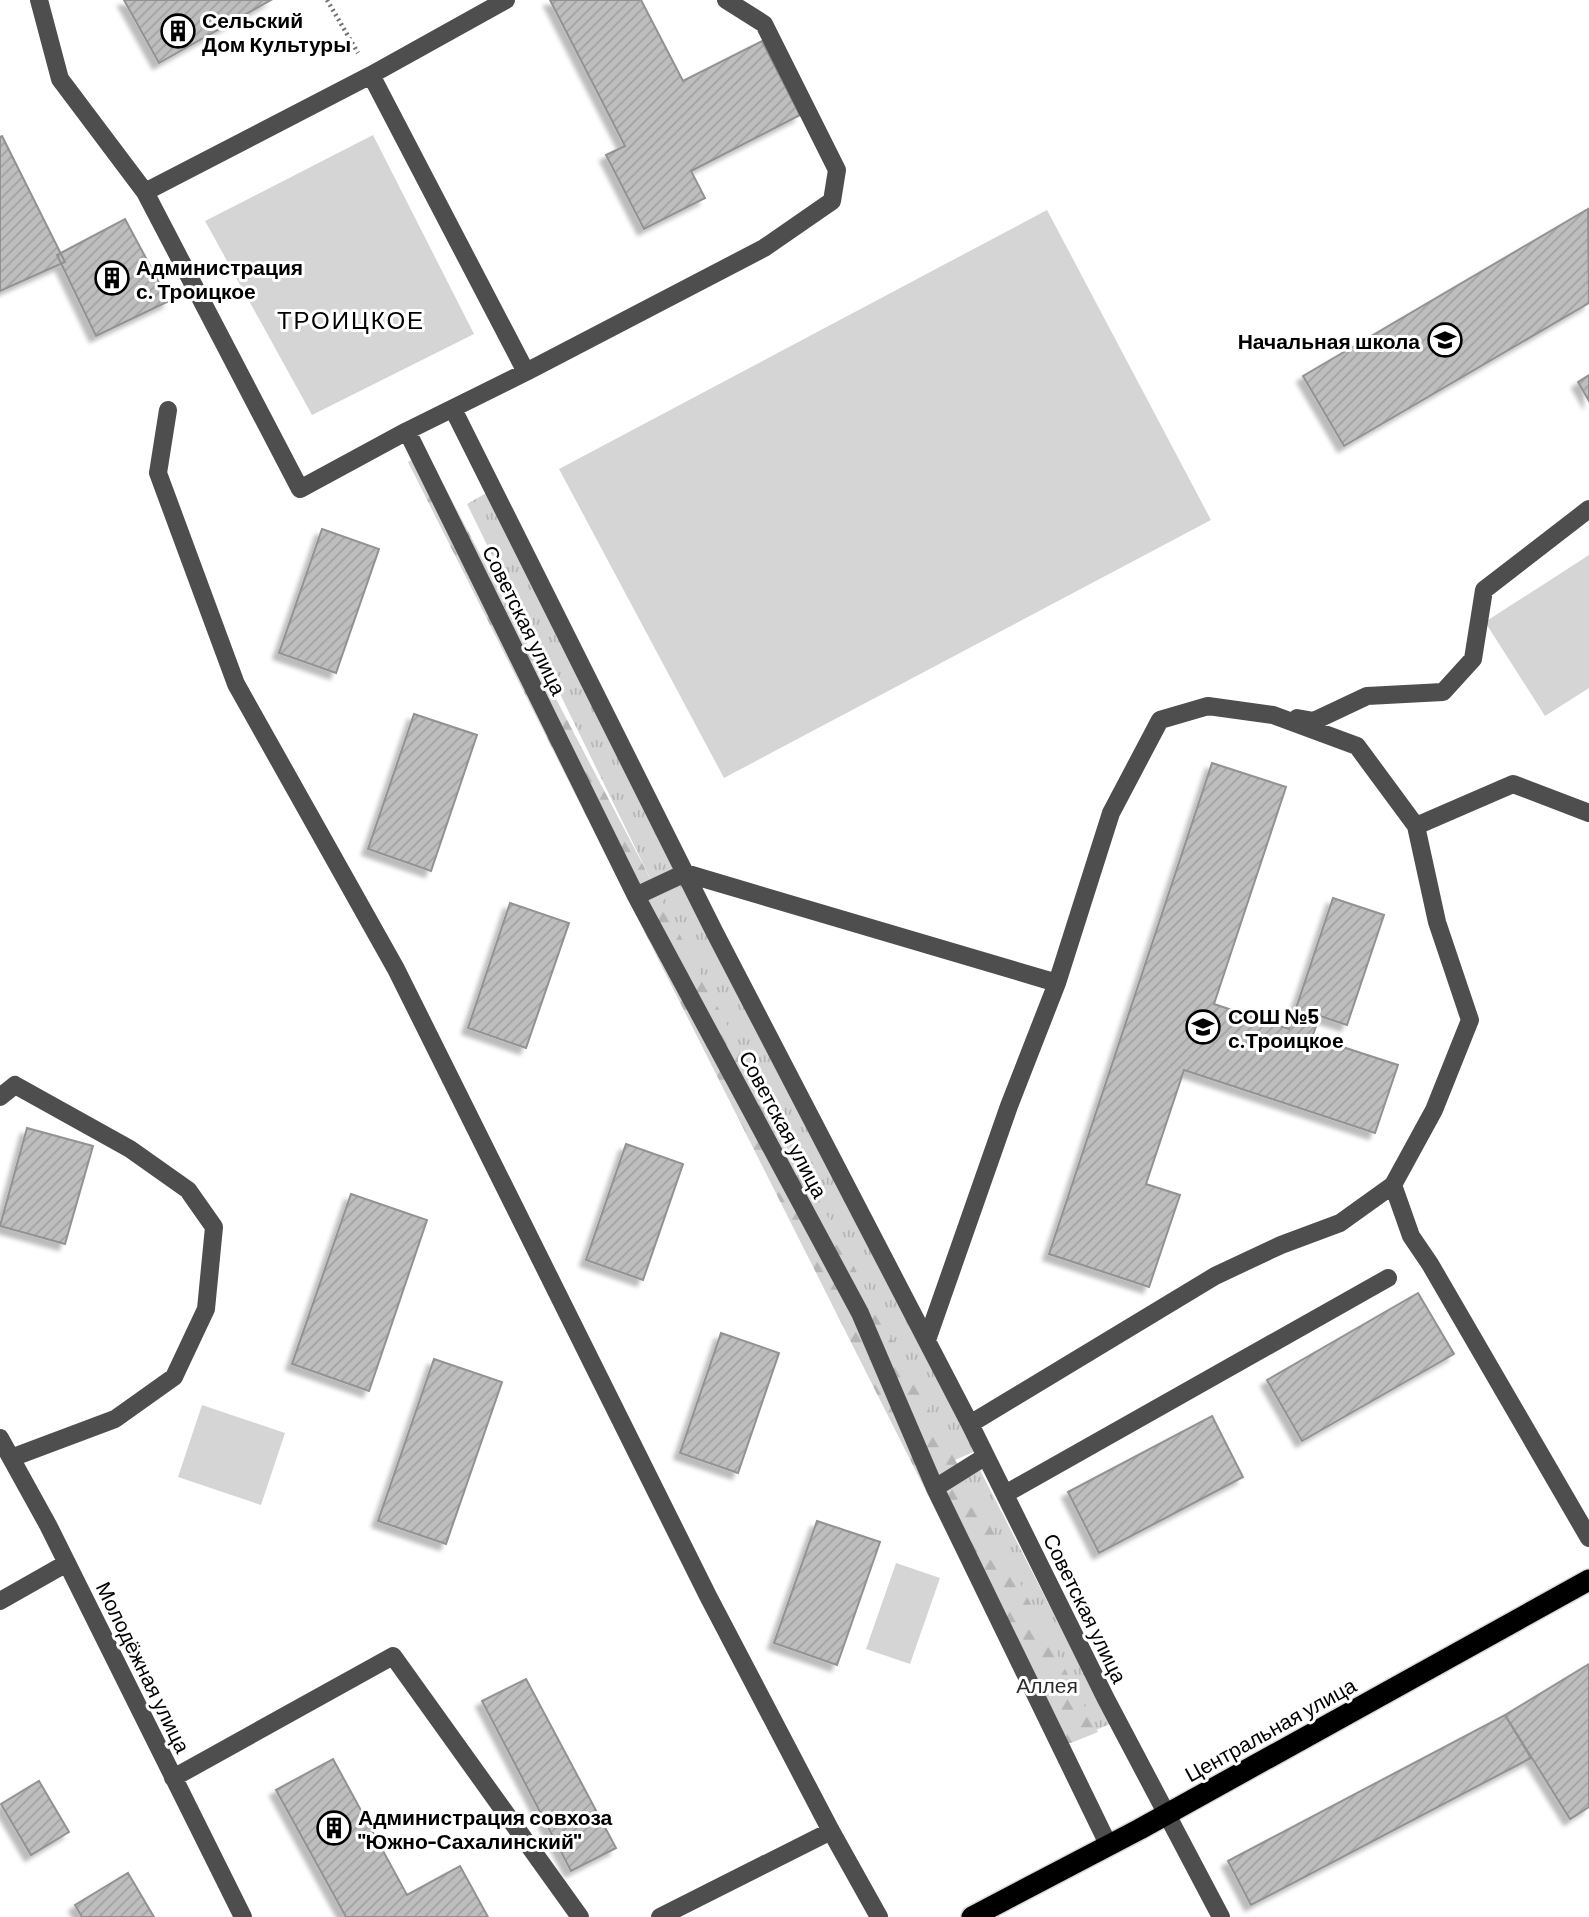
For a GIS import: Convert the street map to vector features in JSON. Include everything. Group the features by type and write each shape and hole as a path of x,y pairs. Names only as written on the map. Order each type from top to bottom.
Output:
{"highway":[{"name":"Центральная улица","path":"972,1917 1168,1814 1589,1580"}],"street":[{"path":"38,0 60,79 145,192 300,489 407,431 453,410 764,248 832,201 837,170 764,24 726,0"},
{"path":"145,192 371,75 506,0"},
{"path":"371,75 526,372"},
{"path":"168,410 158,473 236,684 396,969 709,1596 831,1831 879,1917"},
{"name":"Советская улица","path":"453,410 685,873 970,1424 1106,1699 1221,1917"},
{"name":"Советская улица","path":"407,431 636,896 860,1313 935,1488 1108,1844"},
{"path":"927,1340 1009,1106 1057,983 1111,813 1160,720 1208,706 1314,721 1367,696 1443,692 1473,659 1484,590 1589,509"},
{"path":"970,1424 1215,1276 1281,1245 1340,1223 1394,1185 1434,1110 1470,1020 1437,922 1416,826 1357,746 1273,715"},
{"path":"1416,826 1513,784 1589,813"},
{"path":"636,896 685,873 1057,983"},
{"path":"0,1097 15,1085 130,1149 188,1190 214,1227 206,1309 174,1377 115,1419 11,1458"},
{"path":"1394,1185 1411,1236 1430,1264 1589,1538"},
{"path":"1005,1494 1388,1278"},
{"name":"Молодёжная улица","path":"0,1438 67,1563 243,1917"},
{"path":"935,1488 986,1456"},
{"path":"0,1601 67,1563"},
{"path":"173,1778 393,1656 580,1917"},
{"path":"660,1917 831,1831"}],"path":[{"path":"327,0 371,75"}],"green space":[{"path":"373,135 474,334 312,415 205,221"},
{"path":"1047,210 1211,520 724,778 559,469"},
{"name":"Аллея","path":"426,451 1098,1732 1071,1743 1055,1743 1026,1690 408,462"},
{"path":"488,492 679,871 652,882 467,504"},
{"path":"1589,555 1589,688 1545,716 1485,622"},
{"path":"684,881 976,1451 945,1464 657,892"},
{"path":"202,1405 285,1433 261,1505 178,1477"},
{"path":"979,1468 1110,1724 1084,1735 956,1481"},
{"path":"896,1563 940,1578 910,1664 866,1649"}],"building":[{"name":"Сельский Дом Культуры","path":"124,0 271,0 159,63"},
{"path":"550,0 641,0 683,81 762,41 800,115 691,171 705,198 644,229 606,155 625,146"},
{"path":"2,136 65,262 0,291 0,137"},
{"name":"Начальная школа","path":"1588,209 1589,303 1344,446 1303,376"},
{"name":"Администрация с. Троицкое","path":"125,219 169,301 96,336 57,255"},
{"path":"1589,375 1589,401 1578,382"},
{"path":"322,529 379,549 336,673 279,653"},
{"path":"414,714 477,735 431,871 368,849"},
{"name":"СОШ №5 с.Троицкое","path":"1212,763 1286,787 1214,1004 1289,1029 1333,898 1384,915 1347,1025 1320,1016 1312,1037 1398,1065 1375,1133 1184,1070 1146,1184 1180,1195 1149,1287 1049,1254"},
{"path":"510,903 569,923 526,1048 468,1028"},
{"path":"27,1128 93,1146 65,1244 0,1226"},
{"path":"626,1144 683,1164 643,1280 586,1260"},
{"path":"351,1194 427,1220 369,1391 292,1364"},
{"path":"1418,1293 1454,1354 1302,1441 1267,1380"},
{"path":"721,1333 779,1353 738,1473 680,1453"},
{"path":"434,1359 502,1382 446,1544 378,1521"},
{"path":"1212,1416 1243,1477 1099,1553 1068,1492"},
{"path":"817,1521 880,1542 837,1665 774,1643"},
{"path":"1589,1664 1589,1807 1570,1819 1505,1715"},
{"path":"526,1679 616,1848 571,1871 482,1701"},
{"path":"1505,1715 1531,1758 1251,1905 1228,1861"},
{"name":"Администрация совхоза \"Южно-Сахалинский\"","path":"333,1759 407,1895 460,1866 488,1917 346,1917 276,1790"},
{"path":"39,1781 69,1832 31,1855 1,1804"},
{"path":"128,1873 154,1917 82,1917 75,1905"}],"place":[{"name":"Сельский Дом Культуры","path":"178,31"},
{"name":"Администрация с. Троицкое","path":"112,278"},
{"name":"Начальная школа","path":"1445,340"},
{"name":"СОШ №5 с.Троицкое","path":"1203,1027"},
{"name":"Администрация совхоза \"Южно-Сахалинский\"","path":"334,1828"}],"district":[{"name":"ТРОИЦКОЕ","path":"351,319"}]}
